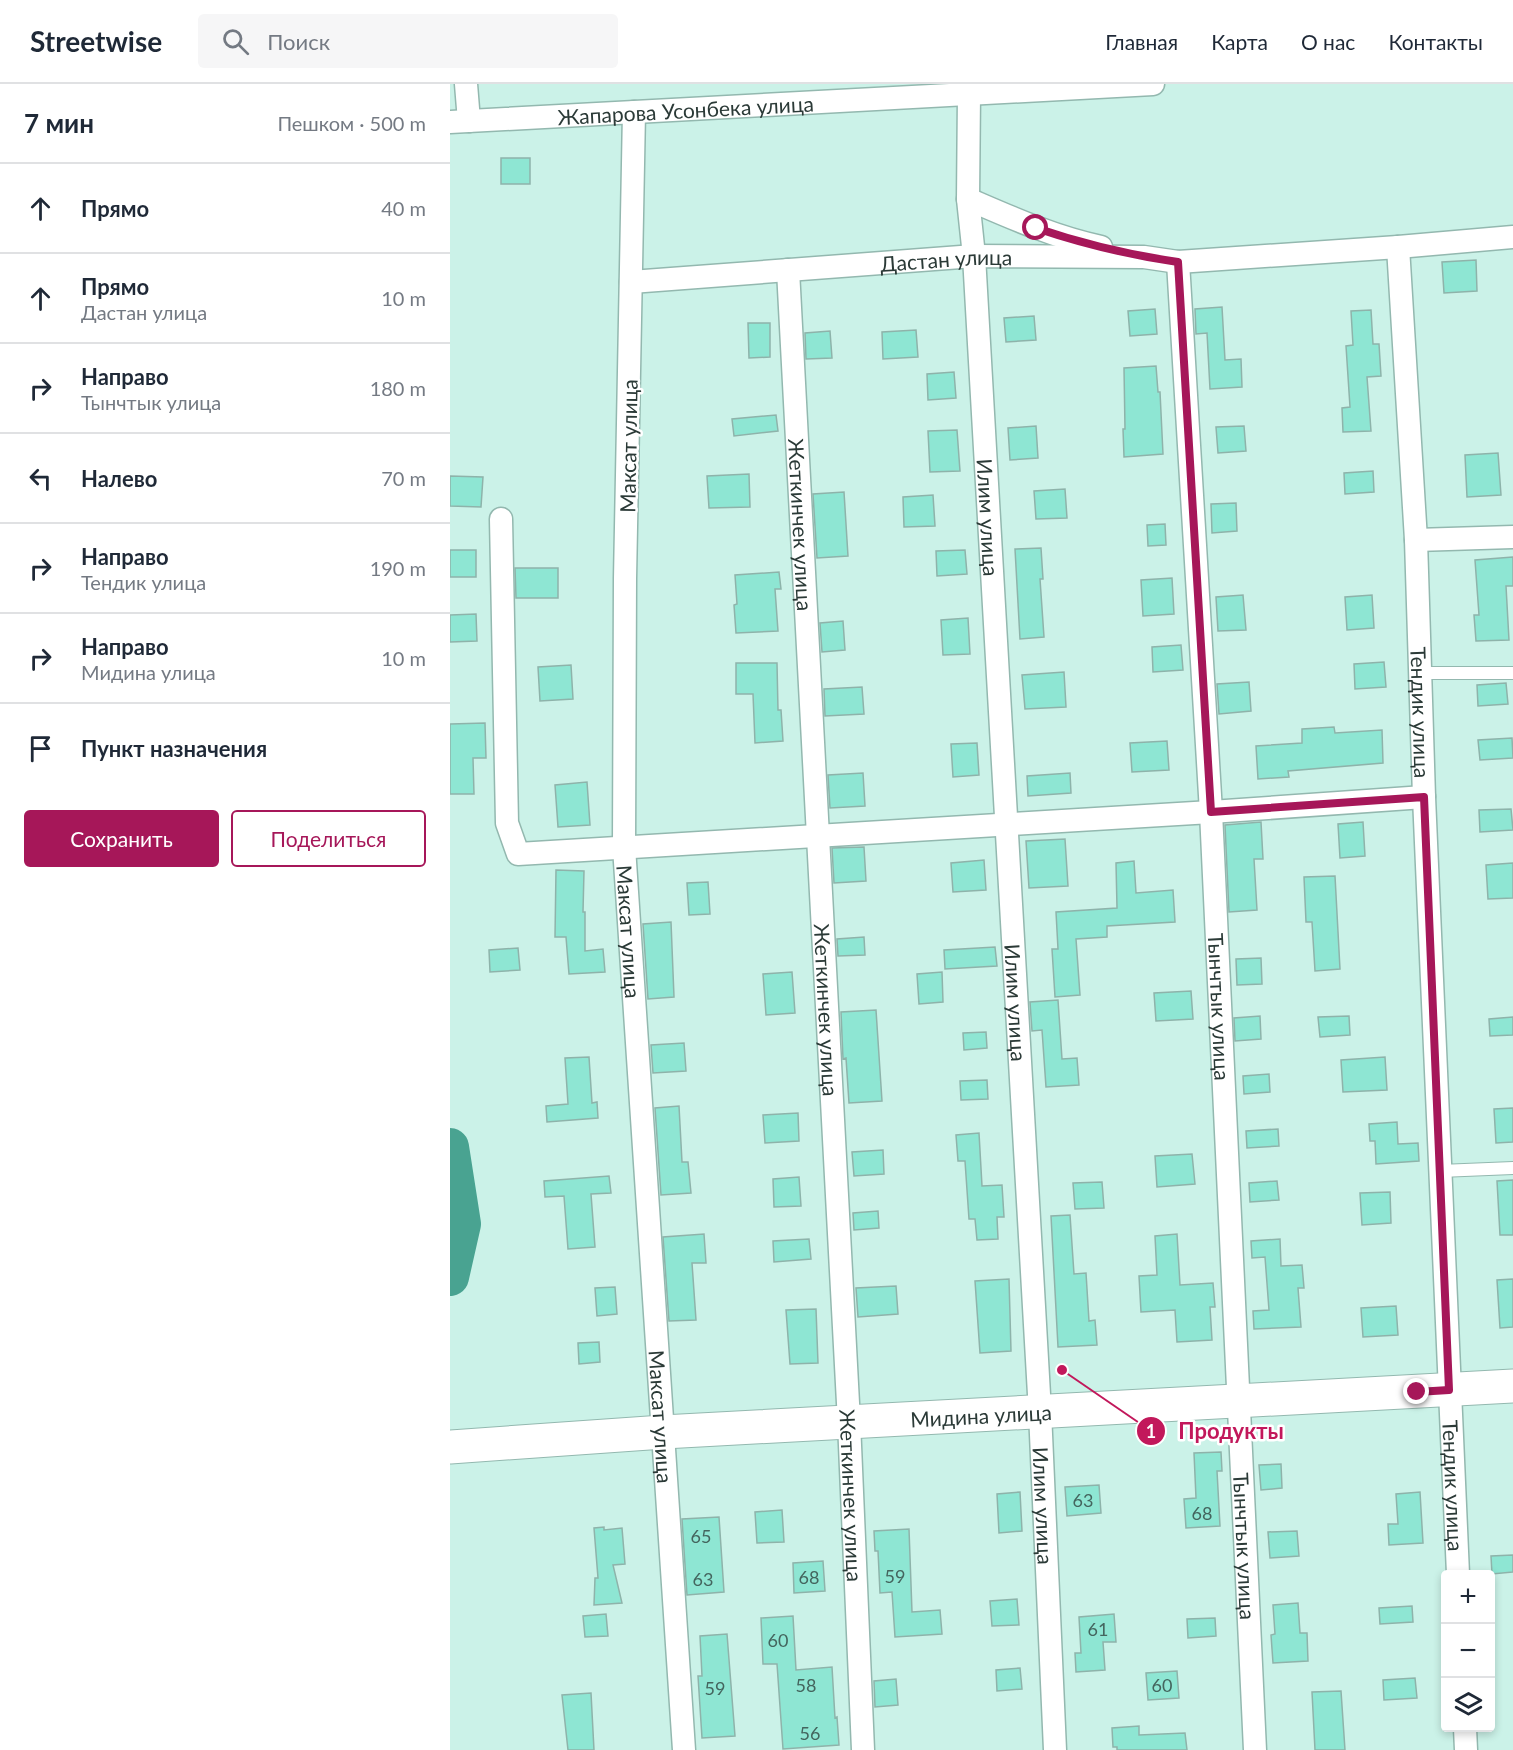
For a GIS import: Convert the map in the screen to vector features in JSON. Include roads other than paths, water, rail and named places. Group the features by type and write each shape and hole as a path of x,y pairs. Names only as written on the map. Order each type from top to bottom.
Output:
{"street":[{"path":"459,122 466,84"},
{"name":"Жапарова Усонбека улица","path":"459,122 1153,84"},
{"name":"Илим улица","path":"969,94 968,199 974,256 1040,1412 1055,1750"},
{"name":"Максат улица","path":"634,112 625,579 624,847 684,1750"},
{"path":"968,199 1036,228 1074,241 1144,257"},
{"name":"Дастан улица","path":"631,282 974,256 1144,257 1178,262 1513,237"},
{"name":"Тендик улица","path":"1398,247 1416,540 1424,797 1458,1570"},
{"name":"Тынчтык улица","path":"1178,262 1211,812 1255,1750"},
{"name":"Жеткинчек улица","path":"788,270 849,1422 863,1750"},
{"path":"501,519 507,823 518,854 1424,797"},
{"path":"1416,540 1513,537"},
{"name":"Мидина улица","path":"450,1447 663,1432 1513,1386"},
{"path":"1465,1732 1467,1750"}],"lane":[{"path":"1420,673 1513,673"},
{"path":"1440,1171 1513,1168"}],"waterway":[{"path":"450,1147 462,1224 450,1277"}],"place":[{"name":"Продукты","path":"1062,1370"}]}
